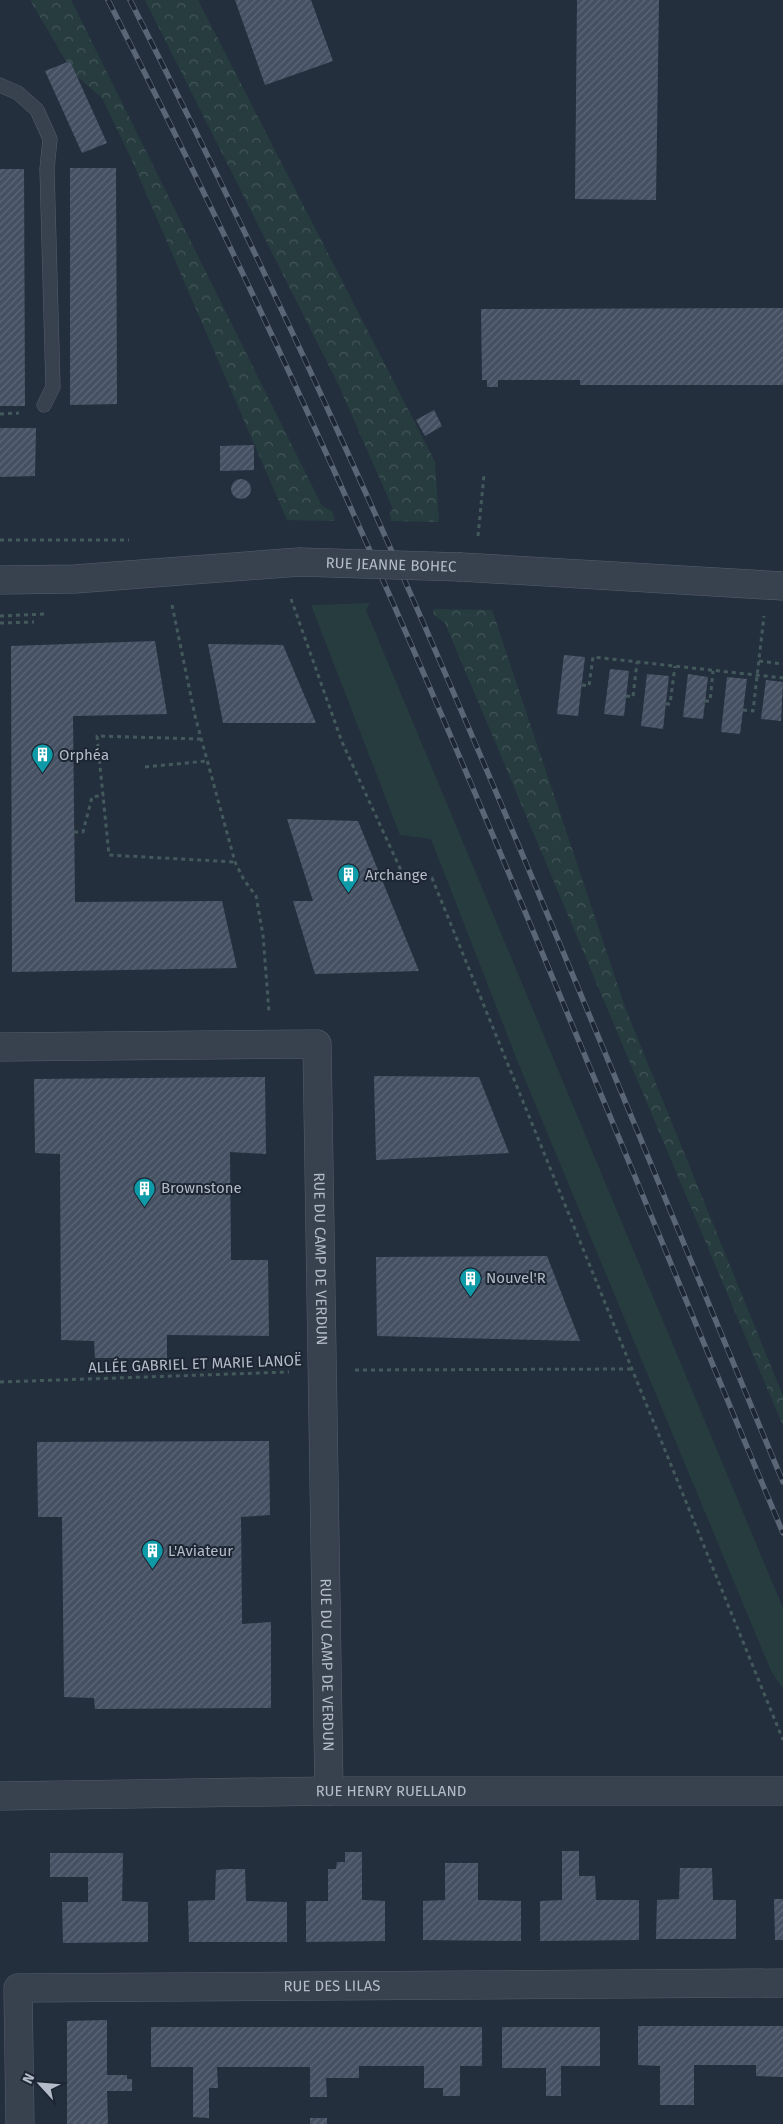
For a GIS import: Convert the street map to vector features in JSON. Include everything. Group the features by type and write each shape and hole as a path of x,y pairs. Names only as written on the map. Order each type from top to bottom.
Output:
{"street":[{"name":"RUE JEANNE BOHEC","path":"0,580 75,580 299,562 461,567 783,586"},
{"name":"RUE DU CAMP DE VERDUN","path":"0,1047 317,1044 329,1792"},
{"name":"RUE HENRY RUELLAND","path":"0,1796 329,1792 783,1791"},
{"name":"RUE DES LILAS","path":"20,2124 18,1988 783,1983"}],"lane":[{"path":"0,85 18,93 37,110 50,139 47,169 53,387 44,405"}],"path":[{"path":"478,536 484,475"},
{"path":"0,540 55,540"},
{"path":"291,599 342,742 404,877 432,878 783,1740"},
{"path":"172,605 201,739 235,862 244,880 256,896 263,935 272,1045"},
{"path":"0,616 50,614"},
{"path":"0,623 34,622"},
{"path":"744,710 753,711 763,622"},
{"path":"582,685 589,686 592,657 783,678"},
{"path":"759,661 783,664"},
{"path":"626,696 633,696 637,662"},
{"path":"666,704 670,704 674,666"},
{"path":"705,701 710,701 713,671"},
{"path":"201,739 97,736 109,855 235,862"},
{"path":"145,767 207,761"},
{"path":"74,832 83,832 92,798 104,794"},
{"name":"ALLÉE GABRIEL ET MARIE LANOË","path":"0,1382 322,1371 631,1369"}],"green space":[{"path":"30,0 71,0 322,506 332,511 335,521 287,520 130,156 102,98 73,73"},
{"path":"145,0 198,0 435,462 439,522 391,521 390,513 393,509 339,386"},
{"path":"370,603 366,610 783,1608 783,1689 771,1671 519,1065 431,839 400,835 311,605"},
{"path":"433,609 492,610 626,1010 783,1396 783,1426 445,623 434,615"}],"building":[{"path":"235,0 311,0 333,61 265,85"},
{"path":"577,0 659,0 656,200 575,199"},
{"path":"70,61 107,143 82,153 45,71"},
{"path":"70,168 116,168 117,404 70,405"},
{"path":"0,169 24,169 25,406 0,406"},
{"path":"783,308 783,385 580,385 580,380 498,380 498,387 487,387 487,380 482,380 481,309"},
{"path":"434,410 442,426 425,436 416,420"},
{"path":"0,428 36,428 35,476 0,477"},
{"path":"254,445 254,470 220,471 220,446"},
{"path":"241,479 248,482 251,489 248,496 241,499 234,496 231,489 234,482"},
{"name":"Orphéa","path":"155,641 167,714 73,716 75,902 222,901 237,968 12,972 11,646"},
{"path":"208,644 283,645 316,723 223,723"},
{"path":"564,655 585,657 578,716 557,714"},
{"path":"610,669 629,671 624,716 604,714"},
{"path":"647,674 669,676 663,729 641,726"},
{"path":"688,674 708,677 703,719 683,717"},
{"path":"727,677 747,679 740,734 721,732"},
{"path":"766,680 783,682 781,721 761,719"},
{"name":"Archange","path":"287,819 358,821 419,971 315,974 293,901 313,901"},
{"path":"374,1076 479,1077 509,1153 376,1160"},
{"name":"Brownstone","path":"265,1077 266,1154 230,1152 231,1260 268,1260 269,1336 167,1335 167,1358 95,1358 94,1341 61,1340 60,1154 35,1153 34,1079"},
{"name":"Nouvel'R","path":"547,1256 580,1341 377,1336 376,1257"},
{"name":"L'Aviateur","path":"269,1441 270,1515 241,1517 242,1624 271,1622 271,1708 95,1709 94,1698 64,1697 62,1517 38,1517 37,1442"},
{"path":"562,1851 579,1851 579,1876 595,1876 596,1900 639,1900 639,1940 540,1941 540,1901 562,1900"},
{"path":"345,1852 362,1852 362,1900 385,1901 385,1941 306,1942 306,1901 328,1901 328,1869 336,1869 337,1862 345,1862"},
{"path":"50,1853 123,1853 122,1901 148,1902 148,1942 63,1943 62,1902 88,1902 88,1877 50,1877"},
{"path":"445,1863 478,1863 478,1900 521,1901 521,1941 423,1940 423,1901 445,1900"},
{"path":"680,1868 712,1868 713,1900 736,1900 736,1939 656,1939 657,1900 679,1899"},
{"path":"245,1869 246,1901 287,1902 287,1942 189,1942 188,1901 215,1900 216,1870"},
{"path":"774,1899 783,1899 783,1940 775,1940"},
{"path":"107,2020 107,2075 127,2075 127,2079 132,2079 132,2091 107,2091 108,2124 67,2124 67,2021"},
{"path":"638,2026 783,2026 783,2077 756,2076 756,2065 694,2065 694,2105 660,2105 660,2066 638,2065"},
{"path":"151,2027 482,2027 482,2066 460,2066 460,2096 443,2096 443,2088 424,2088 424,2066 359,2066 359,2078 326,2078 327,2097 310,2097 310,2067 217,2067 218,2088 209,2088 209,2118 193,2117 193,2067 151,2067"},
{"path":"502,2027 600,2027 600,2066 561,2066 561,2096 546,2096 546,2068 502,2068"},
{"path":"310,2118 327,2118 327,2124 310,2124"}],"railway":[{"path":"108,0 247,283 387,589 502,857 783,1533"},
{"path":"130,0 267,279 402,575 568,963 783,1482"}],"place":[{"name":"Orphéa","path":"43,774"},
{"name":"Archange","path":"349,894"},
{"name":"Brownstone","path":"145,1207"},
{"name":"Nouvel'R","path":"470,1297"},
{"name":"L'Aviateur","path":"152,1570"}]}
